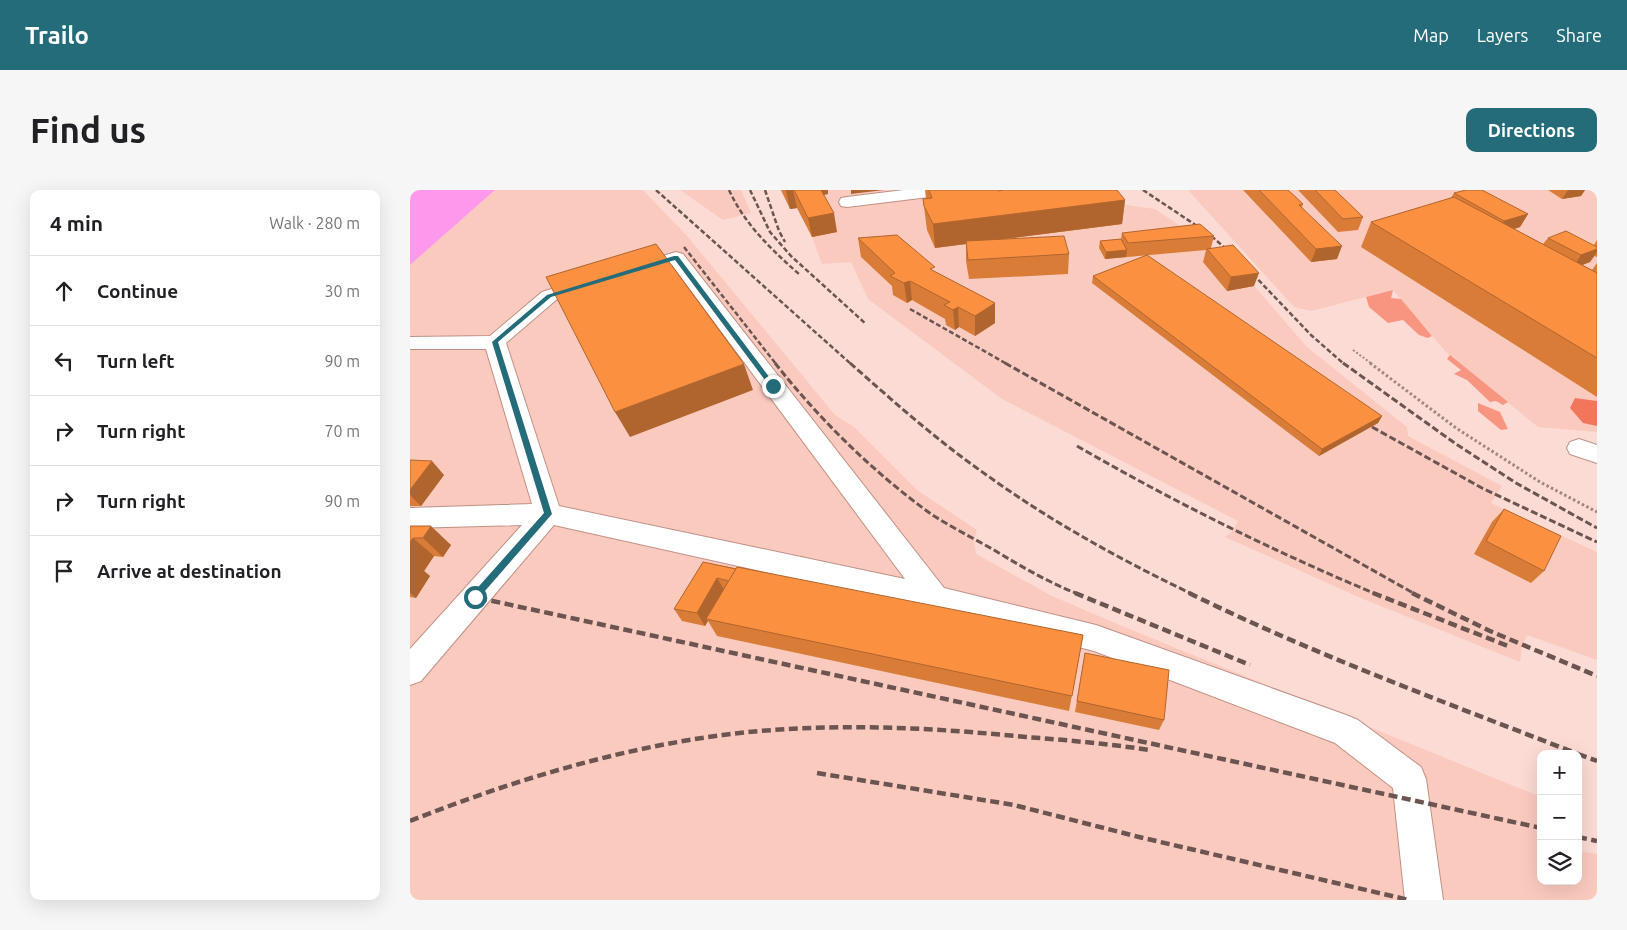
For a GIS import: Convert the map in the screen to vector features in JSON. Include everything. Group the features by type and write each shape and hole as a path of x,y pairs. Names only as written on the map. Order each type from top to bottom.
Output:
{"lane":[{"path":"838,200 945,190"},
{"path":"410,343 495,342 549,296 676,258 935,598"},
{"path":"495,342 548,514"},
{"path":"410,671 548,514"},
{"path":"410,518 548,514 935,598 1096,638 1346,731 1409,779 1424,900"}],"path":[{"path":"1353,350 1456,428 1540,482 1597,512"}],"shaded area":[{"path":"410,190 495,190 410,265"},
{"path":"495,190 643,190 688,237 835,415 854,427 917,490 977,530 974,540 976,554 1052,596 1537,795 1537,885 1582,885 1582,852 1597,854 1597,900 410,900 410,265"},
{"path":"680,190 741,190 751,213 723,220"},
{"path":"781,190 1091,190 1106,202 1155,209 1197,237 1211,249 1230,258 1307,347 1407,427 1408,436 1502,486 1491,503 1597,552 1597,660 1527,635 1522,646 1520,662 1363,599 1225,537 1233,531 1238,521 1002,399 868,299 851,262 822,264 812,237 797,208 790,209"},
{"path":"1188,190 1597,190 1597,432 1538,427 1446,352 1393,290 1311,311 1294,307"},
{"path":"1393,290 1391,298 1401,299 1432,336 1428,338 1419,335 1403,320 1388,323 1369,307 1366,297"},
{"path":"1450,355 1508,402 1503,405 1496,401 1490,402 1467,380 1454,374 1461,370 1447,359"},
{"path":"1575,398 1597,401 1597,426 1583,423 1570,408"},
{"path":"1478,403 1500,412 1508,429 1501,430 1478,411"}],"building":[{"path":"794,190 821,190 834,213 808,218"},
{"path":"929,190 1117,190 1125,200 933,224 924,206 923,199 932,198"},
{"path":"1259,190 1288,190 1303,204 1299,205 1342,246 1316,249"},
{"path":"1315,190 1335,190 1363,217 1343,219"},
{"path":"1466,190 1482,190 1528,214 1504,221 1454,193"},
{"path":"1454,197 1597,273 1597,358 1371,222"},
{"path":"1200,224 1214,236 1128,243 1122,233"},
{"path":"1566,231 1597,247 1597,249 1581,255 1548,238"},
{"path":"897,235 935,267 930,269 995,303 975,316 958,307 953,310 944,305 950,302 910,281 904,283 890,276 895,273 858,238"},
{"path":"1064,236 1069,254 968,260 966,241"},
{"path":"1121,239 1127,250 1106,252 1100,241"},
{"path":"656,244 744,364 615,412 546,277"},
{"path":"1233,245 1259,273 1231,277 1207,249"},
{"path":"1147,255 1382,416 1322,449 1093,276"},
{"path":"410,460 432,461 410,490"},
{"path":"1504,509 1561,536 1544,571 1486,541"},
{"path":"410,526 431,526 423,538 413,538 410,542"},
{"path":"703,562 736,569 729,581 717,578 697,613 674,609"},
{"path":"737,567 1083,635 1072,696 706,619"},
{"path":"1085,653 1169,670 1164,720 1077,701"}],"railway":[{"path":"656,190 851,364"},
{"path":"729,190 735,203 751,226 800,275"},
{"path":"750,190 770,232 791,256 866,324"},
{"path":"765,190 779,231 785,242"},
{"path":"1143,190 1209,234 1233,255"},
{"path":"684,247 776,364"},
{"path":"1248,269 1311,335 1344,364"},
{"path":"910,309 1007,364"},
{"path":"775,363 828,424 868,463 909,498 954,528 1035,574 1078,594"},
{"path":"850,363 934,436 1012,493 1087,540 1192,594"},
{"path":"1005,363 1415,594"},
{"path":"1343,363 1456,444 1516,483 1597,528"},
{"path":"1372,427 1482,488 1597,542"},
{"path":"1077,446 1150,487 1224,525 1299,561 1376,594"},
{"path":"1075,593 1250,665"},
{"path":"1189,593 1333,658 1597,761"},
{"path":"1373,593 1508,646"},
{"path":"1412,593 1490,631 1597,676"},
{"path":"465,595 1537,827"},
{"path":"410,821 448,806 564,768 683,741 761,731 799,728 874,727 988,734 1150,750"},
{"path":"817,773 1014,805 1139,837 1409,900"},
{"path":"1582,838 1597,841"}],"route":[{"path":"475,597 548,514 495,342 549,296 676,258 773,386"}]}
